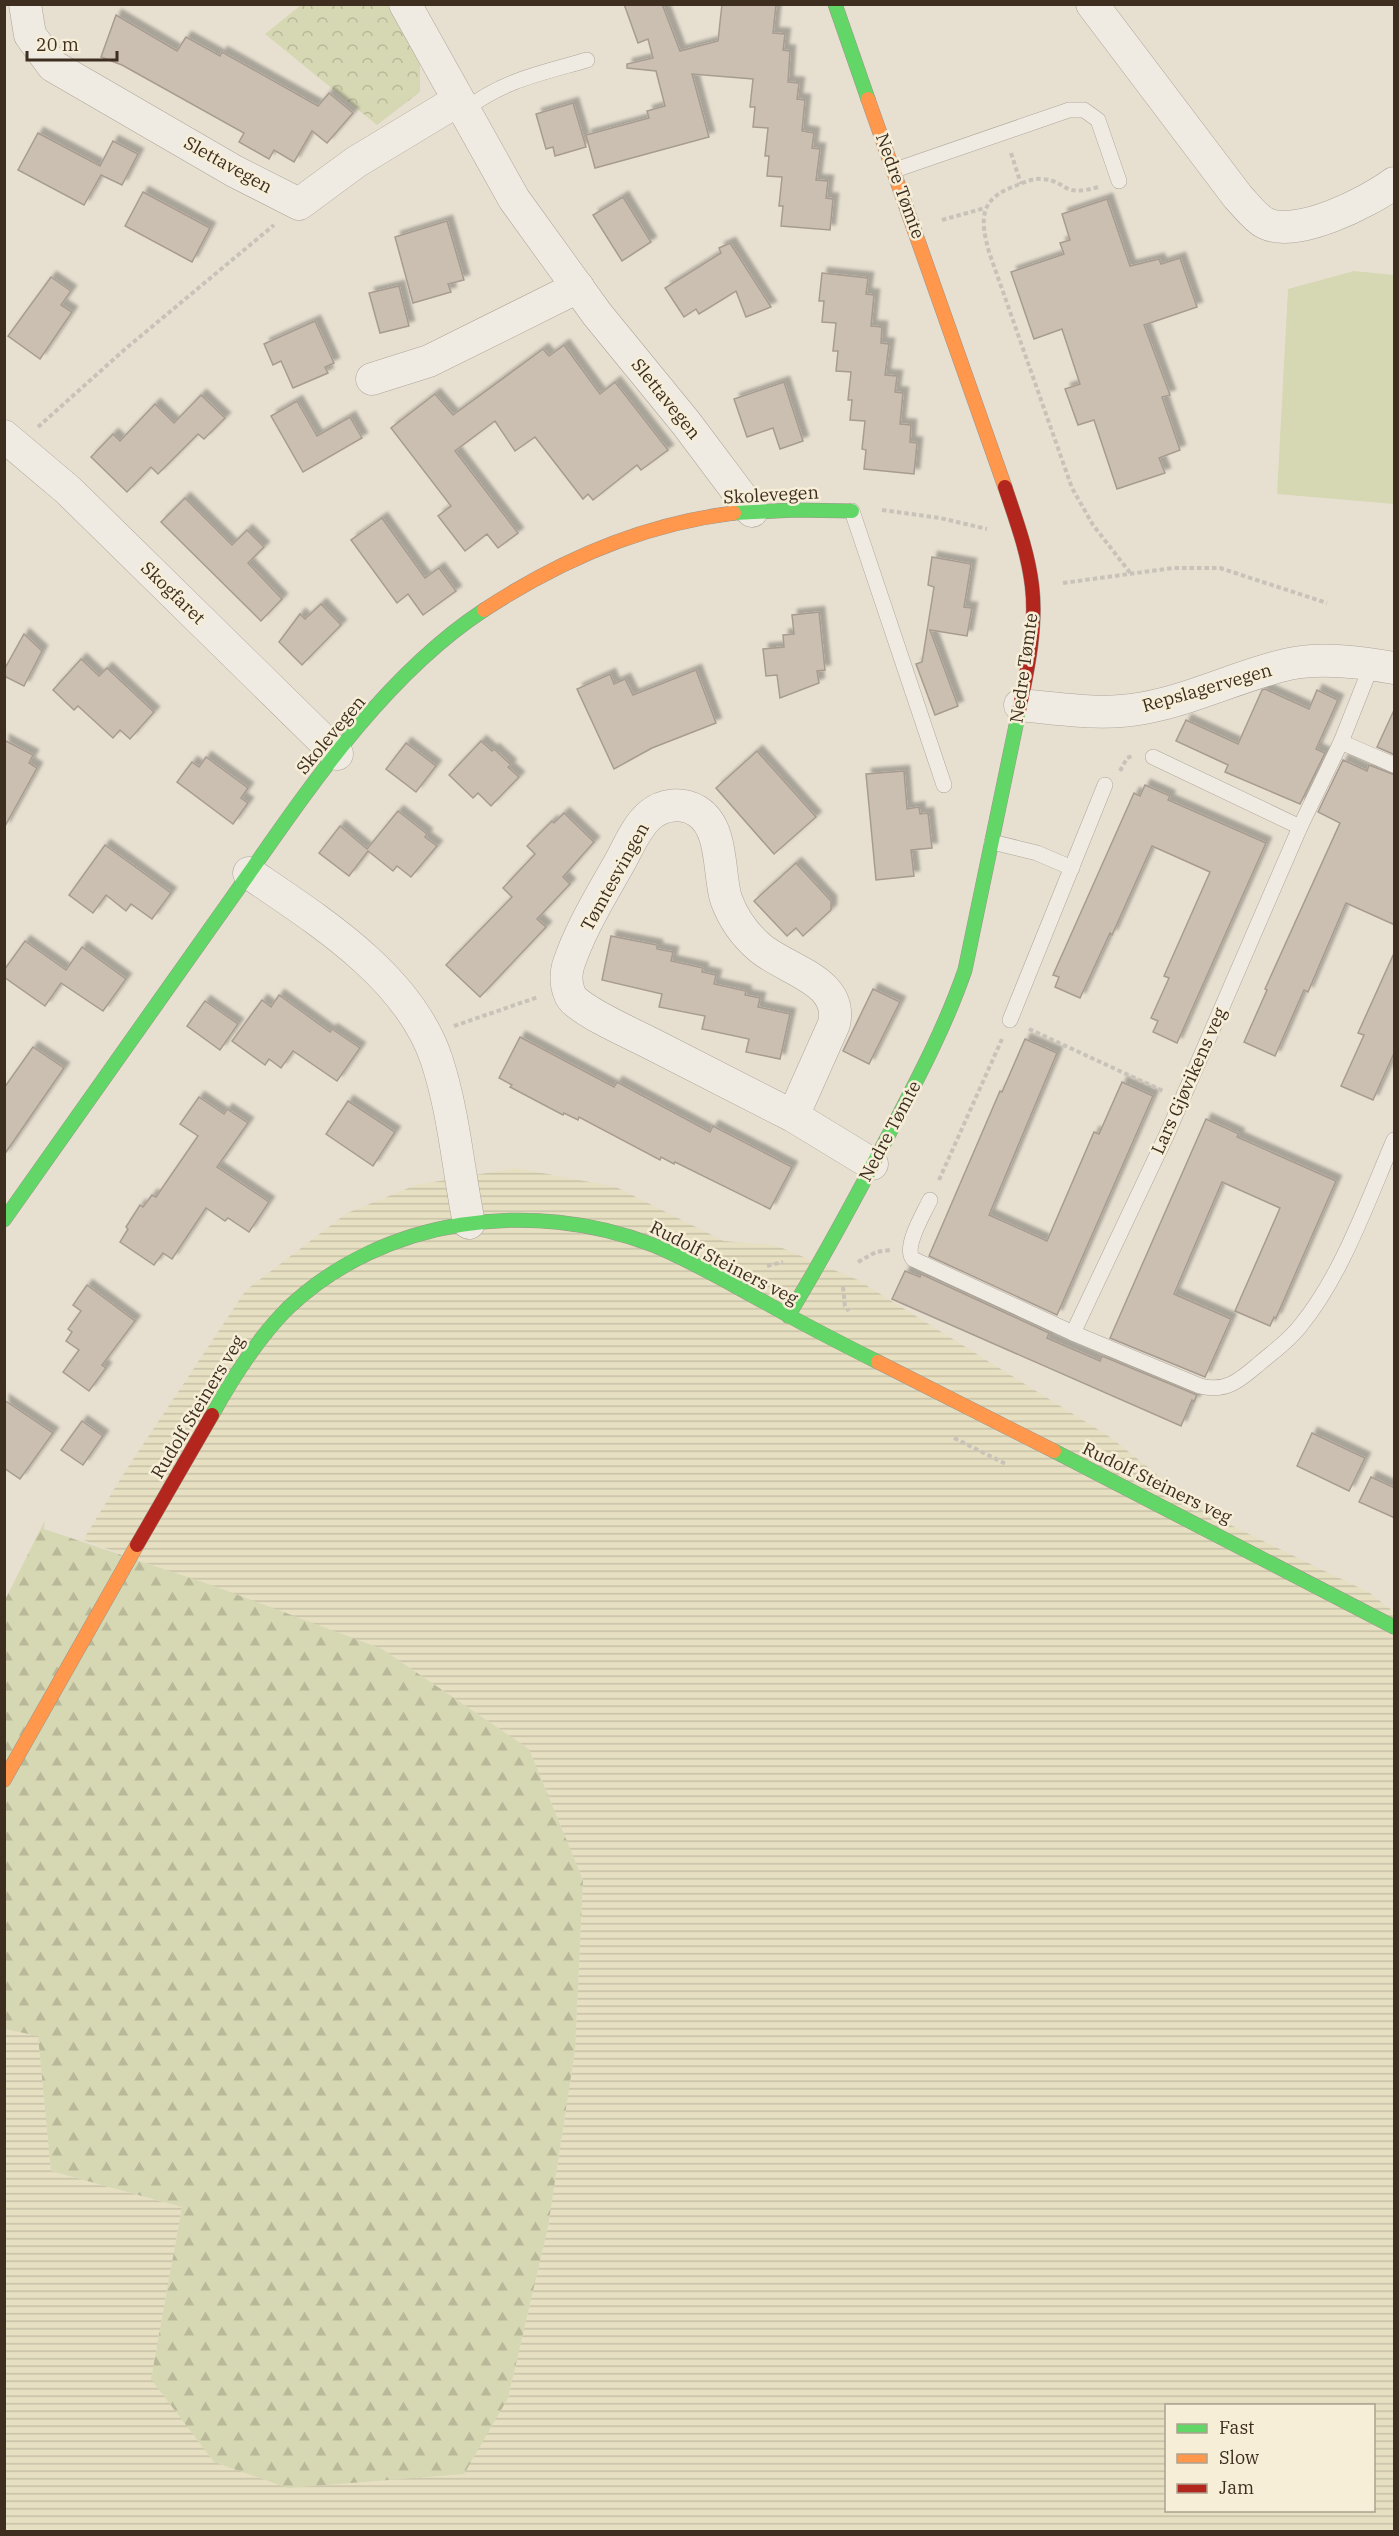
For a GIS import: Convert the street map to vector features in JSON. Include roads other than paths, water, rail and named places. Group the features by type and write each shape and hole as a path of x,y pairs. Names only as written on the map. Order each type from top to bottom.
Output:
{"street":[{"name":"Slettavegen","path":"25,4 30,35 53,66 234,171 299,204 356,162 460,106"},
{"name":"Slettavegen","path":"405,4 514,199 578,287 752,511"},
{"name":"Nedre Tømte","path":"788,1316 827,1252 927,1060 954,1001 969,951 992,842 1020,705 1032,627 1032,586 1022,537 835,4"},
{"path":"1092,4 1238,197 1264,223 1287,227 1339,215 1395,183"},
{"path":"372,379 429,361 578,287"},
{"name":"Skogfaret","path":"9,449 68,490 337,754"},
{"name":"Skolevegen","path":"4,1220 313,783 417,664 463,625 518,589 587,554 631,537 697,518 752,511 808,509 852,511"},
{"name":"Repslagervegen","path":"1020,705 1081,712 1113,712 1156,705 1292,664 1332,661 1383,666"},
{"name":"Tømtesvingen","path":"668,806 684,806 696,811 711,827 726,898 740,927 763,951 817,983 829,992 834,1000 836,1015 834,1024 793,1116 577,1003 570,995 567,987 568,965 592,912 638,829 650,815 668,806"},
{"path":"249,873 283,896 373,966 389,982 415,1016 437,1059 446,1089 469,1223"},
{"path":"793,1116 872,1164"},
{"name":"Rudolf Steiners veg","path":"4,1780 214,1409 267,1331 311,1288 359,1257 407,1237 469,1223 525,1218 557,1220 611,1231 666,1251 788,1316 1242,1545 1395,1627"}],"lane":[{"path":"460,106 509,82 587,60"},
{"path":"895,170 1069,110 1084,110 1098,120 1119,181"},
{"path":"852,511 944,786"},
{"name":"Lars Gjøvikens veg","path":"1073,1333 1182,1100 1300,826 1341,742 1383,666"},
{"path":"1341,742 1395,765"},
{"path":"1153,757 1300,826"},
{"path":"1010,1020 1105,785"},
{"path":"992,842 1037,853 1072,868"},
{"path":"930,1200 909,1250 913,1259 1073,1333 1200,1386 1222,1389 1236,1383 1285,1342 1314,1308 1330,1282 1395,1140"}]}
